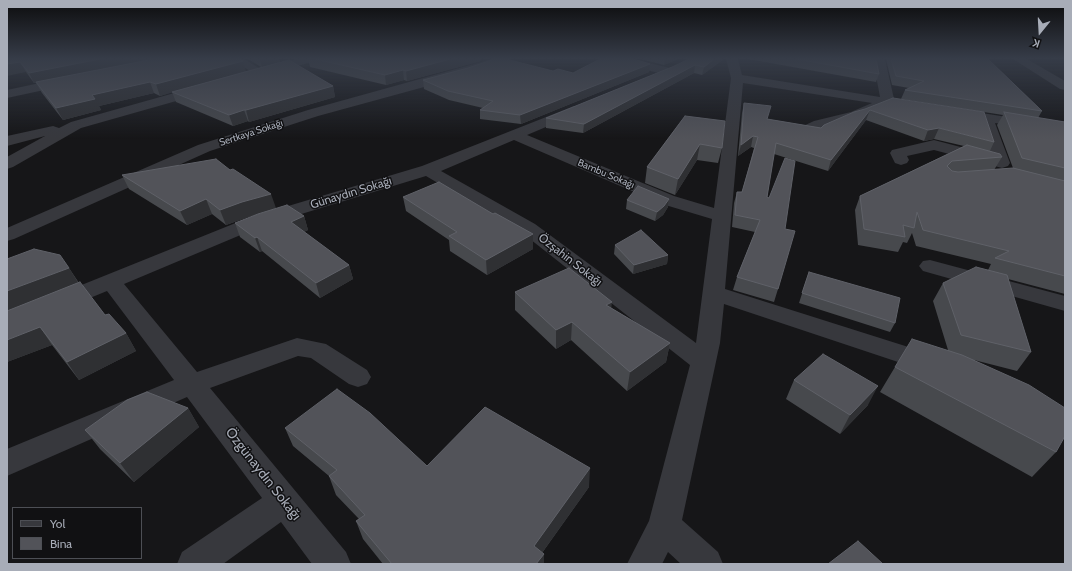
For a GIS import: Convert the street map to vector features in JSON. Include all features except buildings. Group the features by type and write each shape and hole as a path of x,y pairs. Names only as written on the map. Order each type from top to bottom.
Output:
{"street":[{"path":"7,94 48,86"},
{"path":"7,141 76,124 214,86"},
{"name":"Sertkaya Sokağı","path":"7,235 204,148 313,113 414,86"},
{"path":"644,564 664,526 708,343 733,86"},
{"path":"812,86 888,102 926,108"},
{"path":"885,86 888,102"},
{"path":"806,130 819,124 856,115 888,102"},
{"name":"Günaydın Sokağı","path":"7,324 255,222 428,170 591,103"},
{"path":"941,110 1065,130"},
{"path":"901,160 898,153 934,145 1004,173 986,118"},
{"path":"7,164 76,124"},
{"name":"Bambu Sokağı","path":"514,135 668,200 721,216"},
{"name":"Özşahin Sokağı","path":"428,170 528,228 703,362"},
{"path":"930,266 1065,304"},
{"name":"Özgünaydın Sokağı","path":"110,282 334,564"},
{"path":"713,292 955,372"},
{"path":"7,463 191,384 297,347 317,350 358,377"},
{"path":"194,564 284,501"},
{"path":"664,526 706,564"}]}
